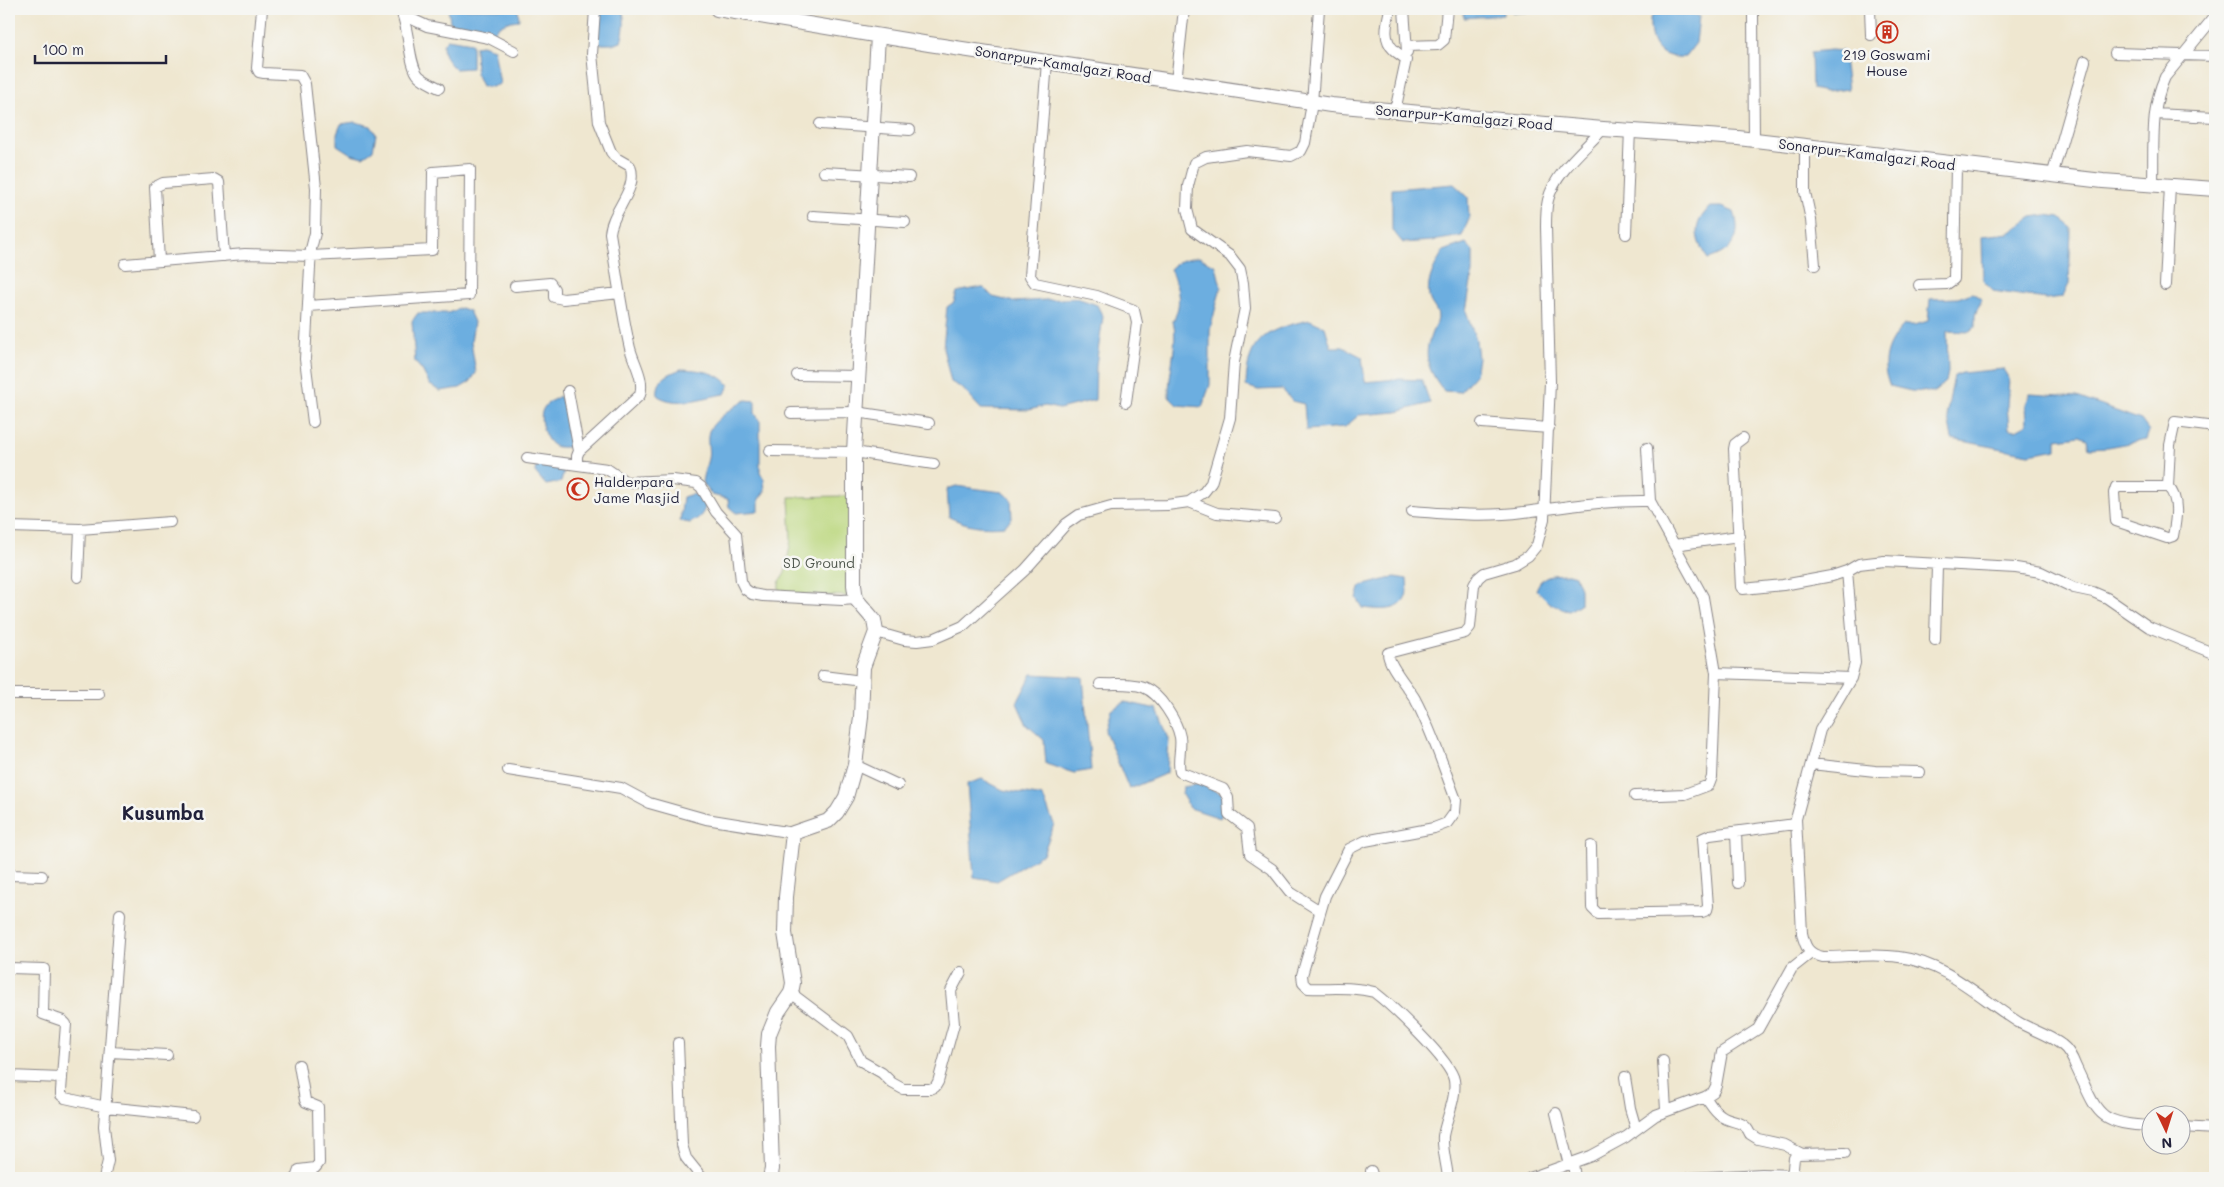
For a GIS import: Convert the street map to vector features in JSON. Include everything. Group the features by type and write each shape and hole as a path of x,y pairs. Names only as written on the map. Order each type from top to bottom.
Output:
{"main road":[{"name":"Sonarpur-Kamalgazi Road","path":"717,9 878,36 1312,103 1603,129 1630,129 1754,140 2103,182 2215,189"},
{"path":"770,1178 772,1169 768,1040 778,1012 791,993 792,970 785,928 786,897 793,833 828,821 837,812 846,797 856,765 863,667 876,632 874,620 856,599 854,585 854,452 878,36"}],"street":[{"path":"262,9 257,68 264,73 300,75 305,84 316,188 315,233 311,256 305,359 313,422"},
{"path":"577,464 579,451 640,395 642,387 641,377 629,345 610,234 611,225 632,184 634,174 630,166 616,158 611,152 600,122 592,54 595,9"},
{"path":"1176,82 1184,9"},
{"path":"876,632 904,640 933,639 963,626 1025,570 1066,524 1078,515 1111,506 1167,505 1189,502 1204,492 1210,483 1221,453 1230,418 1234,362 1244,308 1243,283 1240,269 1230,256 1192,229 1187,209 1188,186 1194,163 1206,157 1247,150 1291,156 1301,151 1306,144 1312,103 1320,9"},
{"path":"1390,9 1386,22 1388,40 1396,52 1406,60"},
{"path":"1395,111 1408,46 1404,9"},
{"path":"1408,46 1438,44 1444,40 1447,9"},
{"path":"1751,9 1754,140"},
{"path":"1870,9 1871,35"},
{"path":"402,12 427,26 489,38 514,51"},
{"path":"402,12 407,25 414,71 420,78 439,88"},
{"path":"2153,184 2155,114 2159,91 2165,77 2215,16"},
{"path":"2115,53 2215,56"},
{"path":"2052,176 2085,61"},
{"path":"1047,62 1030,276 1035,282 1097,296 1134,310 1137,323 1126,402"},
{"path":"2155,114 2215,118"},
{"path":"820,124 910,130"},
{"path":"1448,1178 1443,1137 1453,1097 1454,1081 1452,1074 1429,1045 1374,992 1363,989 1308,988 1305,986 1302,975 1325,896 1349,849 1365,841 1440,826 1447,823 1455,812 1456,800 1425,723 1415,700 1390,662 1388,653 1458,636 1470,627 1474,585 1478,578 1484,572 1514,564 1534,550 1542,531 1545,508 1550,382 1546,227 1548,200 1553,186 1568,166 1603,129"},
{"path":"1626,234 1630,129"},
{"path":"1806,146 1805,192 1811,220 1815,265"},
{"path":"1919,286 1946,284 1954,279 1956,165"},
{"path":"125,264 245,254 311,256 432,250 433,172 470,169 469,295 308,306"},
{"path":"824,172 909,177"},
{"path":"159,261 155,187 160,184 214,179 219,182 224,256"},
{"path":"2165,285 2170,186"},
{"path":"813,216 905,222"},
{"path":"515,286 530,283 550,283 554,289 554,297 563,299 620,293"},
{"path":"797,374 859,376"},
{"path":"568,391 579,451"},
{"path":"791,413 856,412 929,423"},
{"path":"2168,487 2116,488 2114,493 2116,521 2167,538 2173,536 2176,500 2173,492 2168,487 2170,445 2175,422 2215,427"},
{"path":"1482,423 1549,428"},
{"path":"1743,438 1735,444 1734,449 1740,587 1743,589 1783,585 1832,576 1847,571 1859,564 1884,561 1937,566 2016,568 2041,572 2074,588 2093,592 2108,598 2149,627 2215,654"},
{"path":"1635,796 1685,794 1709,785 1712,781 1716,674 1703,596 1650,501 1647,448"},
{"path":"770,451 854,452 934,464"},
{"path":"527,458 607,469 626,482 673,480 696,483 701,487 716,512 736,534 741,581 745,589 752,594 842,600 856,599"},
{"path":"1412,511 1488,514 1523,512 1622,500 1650,501"},
{"path":"1189,502 1217,513 1275,518"},
{"path":"9,527 80,528 170,522"},
{"path":"78,577 80,528"},
{"path":"1674,545 1739,536"},
{"path":"1935,640 1937,566"},
{"path":"1847,571 1855,651 1851,678 1820,730 1795,824 1802,932 1805,945 1811,953 1823,957 1899,957 1929,964 1960,980 2019,1023 2062,1045 2070,1053 2096,1109 2108,1119 2124,1125 2142,1126"},
{"path":"1716,674 1851,678"},
{"path":"823,676 862,681"},
{"path":"1100,684 1137,685 1150,689 1158,695 1179,730 1180,772 1223,789 1228,798 1229,814 1247,828 1250,854 1272,869 1290,892 1320,911"},
{"path":"9,694 99,694"},
{"path":"1811,764 1875,771 1920,772"},
{"path":"856,765 898,785"},
{"path":"508,770 622,788 649,803 706,818 793,833"},
{"path":"1591,846 1592,908 1594,912 1598,914 1702,912 1707,910 1708,906 1703,838 1710,835 1795,824"},
{"path":"1736,832 1738,883"},
{"path":"9,875 42,876"},
{"path":"104,1178 108,1161 104,1126 120,914"},
{"path":"1530,1178 1555,1174 1571,1164 1605,1149 1666,1110 1705,1097 1713,1092 1716,1086 1722,1052 1758,1029 1792,968 1811,953"},
{"path":"9,968 44,969 43,1014 63,1021 66,1024 61,1095 65,1098 106,1107 193,1116"},
{"path":"791,993 848,1036 861,1061 882,1073 892,1083 903,1088 930,1089 936,1087 938,1082 953,1030 951,991 961,972"},
{"path":"678,1043 682,1145 686,1158 702,1178"},
{"path":"110,1052 167,1055"},
{"path":"1663,1061 1666,1110"},
{"path":"296,1178 299,1170 315,1168 319,1163 318,1108 305,1100 299,1066"},
{"path":"9,1076 62,1078"},
{"path":"1625,1077 1630,1108 1636,1129"},
{"path":"1705,1097 1719,1115 1740,1122 1747,1128 1750,1134 1758,1139 1785,1145 1800,1154 1845,1153"},
{"path":"1556,1113 1574,1178"},
{"path":"2192,1128 2215,1129"},
{"path":"1690,1178 1762,1174 1792,1176 1794,1158 1800,1154"}],"green space":[{"name":"SD Ground","path":"845,496 851,498 852,596 779,594 779,583 785,573 791,540 789,497"}],"water":[{"path":"448,9 518,9 519,20 502,24 491,36 451,27"},
{"path":"599,9 622,9 624,26 621,42 599,44 597,38"},
{"path":"1463,9 1503,9 1503,15 1464,18"},
{"path":"1512,9 1577,9 1513,13"},
{"path":"1654,14 1699,16 1696,43 1685,57 1668,55 1657,48 1651,36 1650,28 1650,19"},
{"path":"447,39 472,43 472,68 455,69 443,49"},
{"path":"482,45 494,49 500,84 492,87 482,86 476,73 475,46"},
{"path":"1843,51 1848,89 1826,92 1812,89 1811,52"},
{"path":"355,122 371,126 376,134 373,150 363,157 351,154 337,145 337,134 341,124"},
{"path":"1454,184 1468,197 1469,219 1462,236 1403,243 1392,230 1392,189"},
{"path":"1711,207 1722,207 1734,212 1737,229 1736,236 1729,248 1708,259 1700,246 1697,232 1700,219"},
{"path":"2046,215 2060,217 2071,228 2069,284 2063,297 2046,299 1993,291 1983,281 1982,236 2009,233 2032,217"},
{"path":"1466,243 1473,251 1473,271 1466,311 1476,340 1478,358 1475,375 1460,392 1444,391 1431,371 1427,358 1428,343 1438,318 1428,291 1432,273 1443,251"},
{"path":"1199,257 1216,266 1221,287 1210,330 1210,385 1202,407 1177,405 1169,397 1175,338 1173,321 1179,301 1170,269 1183,260"},
{"path":"984,288 993,297 1014,302 1077,298 1097,305 1103,317 1096,365 1095,400 1059,409 1045,406 1029,410 981,409 962,388 951,382 943,348 947,307 954,302 957,292"},
{"path":"1972,293 1982,299 1975,315 1975,327 1970,332 1947,331 1948,372 1946,382 1934,392 1911,391 1890,386 1885,369 1886,353 1893,338 1904,325 1915,325 1928,321 1930,299 1958,298"},
{"path":"461,308 469,311 474,322 471,342 476,373 470,382 460,388 440,391 430,385 415,362 412,321 418,313 448,313"},
{"path":"1310,320 1325,327 1331,347 1343,347 1362,357 1365,382 1397,379 1422,380 1430,403 1397,412 1359,415 1345,427 1306,430 1304,404 1292,401 1282,389 1258,390 1246,386 1250,357 1255,346 1262,338 1282,327"},
{"path":"681,369 701,371 719,377 729,385 725,394 691,401 674,401 658,396 659,385 664,378"},
{"path":"2003,369 2009,379 2007,405 2009,429 2016,430 2027,424 2026,404 2030,394 2077,397 2141,420 2149,431 2146,440 2107,447 2089,448 2087,439 2080,436 2057,439 2057,449 2029,454 1952,439 1947,412 1954,376 1962,373"},
{"path":"560,396 569,423 569,447 558,447 550,443 542,425 541,416 543,409 549,402"},
{"path":"746,400 755,401 755,413 760,421 760,472 764,479 765,491 759,499 759,511 736,513 729,507 728,499 712,495 702,482 708,456 709,431 720,418"},
{"path":"536,465 554,466 564,471 561,482 546,485 535,472"},
{"path":"956,486 1002,492 1011,499 1012,519 1004,526 990,527 976,526 949,517 947,489"},
{"path":"692,494 702,497 706,503 703,513 690,523 680,521 683,497"},
{"path":"1568,574 1575,576 1580,588 1580,604 1569,611 1549,603 1536,590 1541,580 1548,576"},
{"path":"1395,577 1407,579 1407,590 1402,603 1389,609 1363,608 1357,598 1361,586"},
{"path":"1032,674 1083,677 1091,770 1074,773 1046,764 1044,740 1027,725 1017,703"},
{"path":"1125,702 1157,709 1169,739 1167,773 1129,789 1105,731 1111,710"},
{"path":"982,779 1003,790 1043,797 1054,824 1043,854 997,881 974,877 967,784"},
{"path":"1200,784 1229,797 1220,818 1190,808 1182,795 1183,787"}],"place":[{"name":"219 Goswami House","path":"1887,32"},
{"name":"Halderpara Jame Masjid","path":"578,489"}],"district":[{"name":"Kusumba","path":"163,812"}]}
